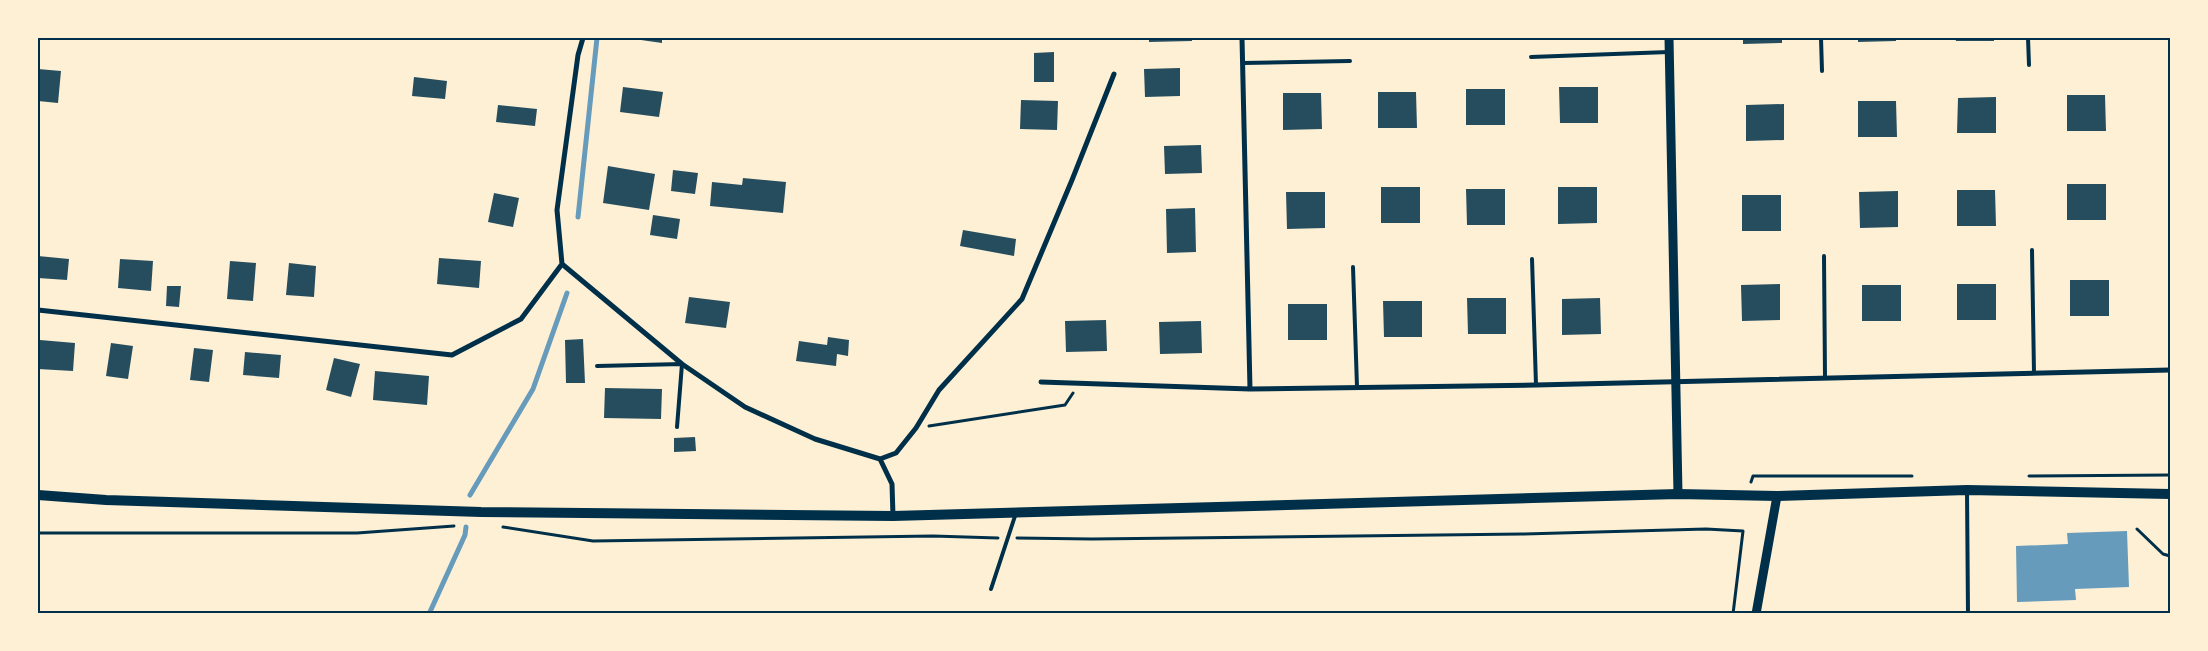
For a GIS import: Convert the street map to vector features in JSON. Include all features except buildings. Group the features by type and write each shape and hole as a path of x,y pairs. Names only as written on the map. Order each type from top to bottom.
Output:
{"main road":[{"path":"38,495 106,500 481,512 893,516 1678,494 1777,496 1967,490 2170,494"}],"street":[{"path":"38,310 452,355 521,319 562,264 557,210 578,55 583,38"},
{"path":"1242,38 1250,389"},
{"path":"1670,38 1678,494"},
{"path":"562,264 682,364 745,407 815,439 880,460 896,453 916,428 940,390 1022,299 1114,74"},
{"path":"1041,382 1250,389 1536,386 2170,370"},
{"path":"880,460 892,484 893,516"},
{"path":"1756,614 1777,496"}],"lane":[{"path":"1821,38 1822,70"},
{"path":"2028,38 2029,65"},
{"path":"1531,57 1670,52"},
{"path":"1243,63 1350,61"},
{"path":"2032,250 2034,373"},
{"path":"1824,256 1825,378"},
{"path":"1532,260 1536,386"},
{"path":"1354,267 1358,387"},
{"path":"598,366 682,364 677,427"},
{"path":"1967,490 1968,614"},
{"path":"991,589 1016,513"}],"path":[{"path":"916,428 1064,404 1081,382"},
{"path":"38,533 357,533 454,526"},
{"path":"500,527 593,541 933,536 1092,539 1522,534 1706,529 1743,531 1733,614"},
{"path":"2137,529 2163,554 2170,556"}],"water":[{"path":"2127,531 2129,587 2075,589 2076,600 2017,602 2016,546 2068,544 2067,533"}],"waterway":[{"path":"578,217 597,38"},
{"path":"470,495 533,389 567,293"},
{"path":"429,614 465,535 466,527"}]}
